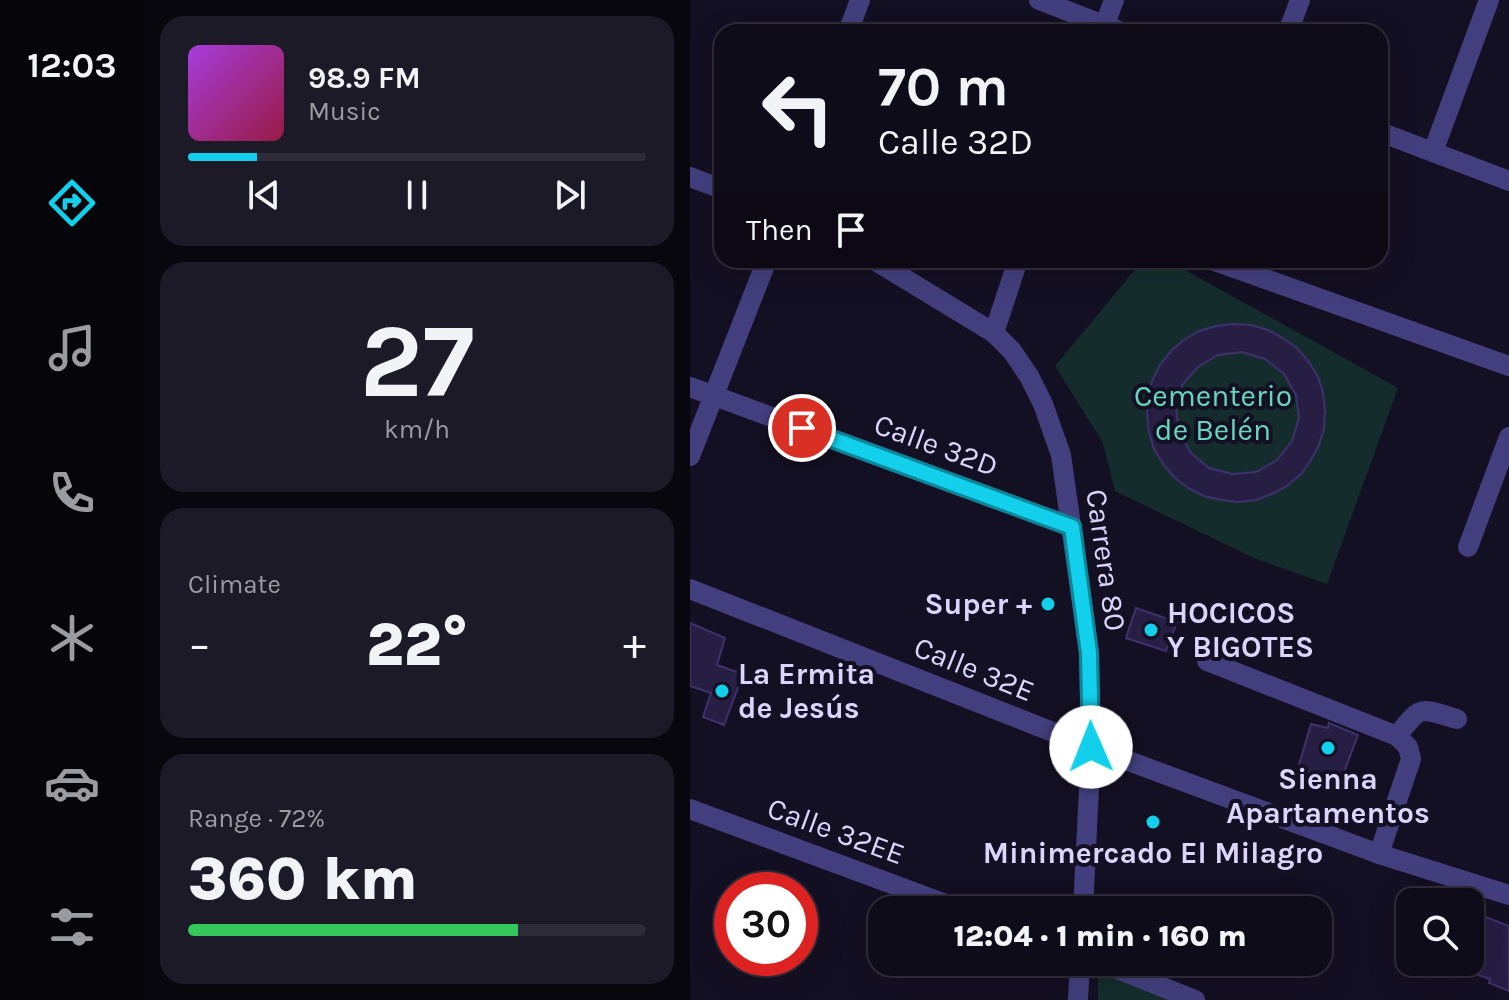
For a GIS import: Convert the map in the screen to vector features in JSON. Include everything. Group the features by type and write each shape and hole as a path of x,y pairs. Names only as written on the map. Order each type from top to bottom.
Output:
{"street":[{"path":"851,24 860,0"},
{"path":"1039,0 1095,24"},
{"path":"1110,24 1114,0"},
{"path":"1291,24 1300,0"},
{"path":"1433,152 1489,0"},
{"path":"1388,135 1509,181"},
{"path":"690,177 714,186"},
{"path":"690,456 764,268"},
{"name":"Carrera 80","path":"887,268 994,333 1012,351 1043,404 1061,455 1089,653 1091,747 1084,896"},
{"path":"994,333 1015,268"},
{"path":"1234,268 1509,366"},
{"name":"Calle 32D","path":"690,387 1072,527"},
{"path":"1468,547 1509,437"},
{"name":"Calle 32E","path":"690,589 1091,747 1379,854 1509,895"},
{"path":"1207,661 1397,736 1408,747 1411,759 1379,854"},
{"path":"1397,736 1413,715 1420,711 1457,719"},
{"name":"Calle 32EE","path":"690,809 924,896"},
{"path":"1078,1000 1079,976"},
{"path":"1135,976 1195,1000"}],"green space":[{"name":"Cementerio de Belén","path":"1136,268 1181,268 1398,388 1327,584 1254,558 1115,491 1103,443 1055,366"},
{"path":"1098,976 1130,976 1185,1000 1098,1000"}],"building":[{"path":"1251,325 1283,338 1309,362 1323,393 1324,428 1311,460 1287,486 1256,500 1221,500 1188,488 1163,464 1149,432 1148,397 1160,365 1184,340 1216,326","holes":["1242,352 1265,359 1284,374 1296,395 1299,418 1292,441 1277,460 1256,472 1232,474 1209,468 1191,453 1179,432 1176,408 1182,385 1198,367 1218,355"]},
{"name":"HOCICOS Y BIGOTES","path":"1136,608 1177,622 1166,651 1126,638"},
{"name":"La Ermita de Jesús","path":"690,623 725,638 717,665 743,674 724,725 703,717 711,693 690,686"},
{"name":"Sienna Apartamentos","path":"1329,723 1358,735 1340,783 1298,768 1311,724 1328,728"},
{"path":"1484,916 1509,926 1509,991 1489,983 1490,979 1481,976 1484,976"}],"place":[{"name":"Super +","path":"1048,604"},
{"name":"HOCICOS Y BIGOTES","path":"1151,630"},
{"name":"La Ermita de Jesús","path":"722,691"},
{"name":"Sienna Apartamentos","path":"1328,748"},
{"name":"Minimercado El Milagro","path":"1153,822"}],"route":[{"path":"802,428 1072,527 1089,653 1091,747"}]}
